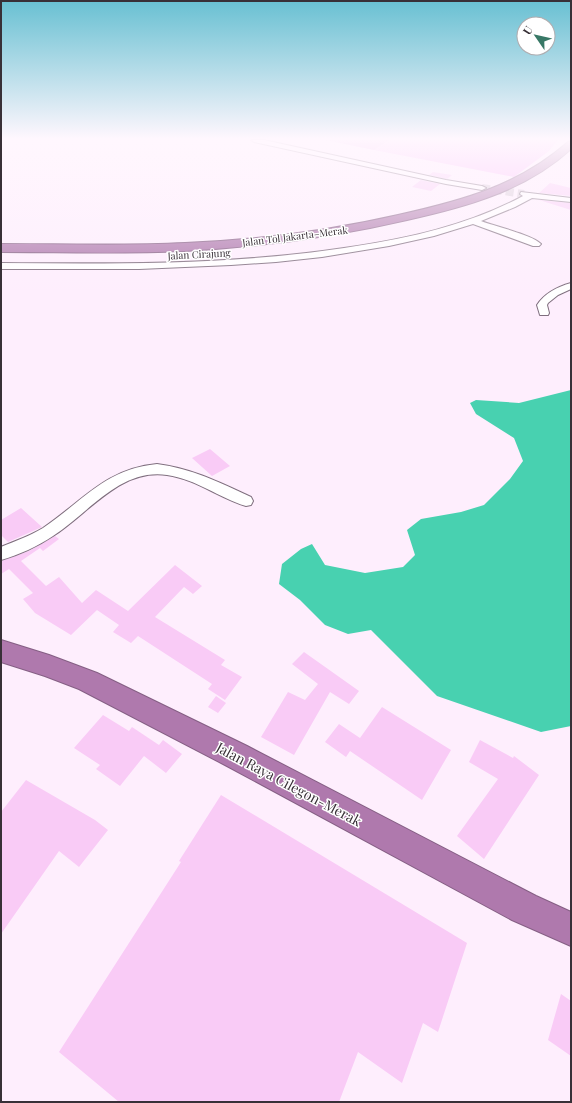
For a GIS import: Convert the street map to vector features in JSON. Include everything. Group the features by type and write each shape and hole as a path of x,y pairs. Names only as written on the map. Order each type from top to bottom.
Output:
{"highway":[{"name":"Jalan Tol Jakarta–Merak","path":"1,248 122,249 186,247 266,241 333,232 445,208 492,191"},
{"name":"Jalan Tol Jakarta–Merak","path":"1,254 119,254 188,252 273,245 332,237 388,227 452,212 507,191"},
{"name":"Jalan Raya Cilegon-Merak","path":"1,651 49,666 88,681 237,756 524,908 571,929"}],"street":[{"name":"Jalan Cirajung","path":"1,266 157,267 266,261 332,253 386,244 429,234 503,210 527,194 571,200"},
{"path":"472,221 536,244"},
{"path":"544,313 542,305 550,295 571,286"},
{"path":"1,554 49,532 106,488 138,470 158,469 190,475 246,501"}],"shaded area":[{"path":"571,390 571,726 541,732 437,696 371,630 348,634 325,625 300,600 279,584 282,564 301,549 312,544 325,565 365,573 403,567 415,555 407,530 421,519 461,512 484,505 510,479 523,461 514,438 476,414 470,403 476,400 519,403"}],"building":[{"path":"541,191 571,191 571,196 539,193"},
{"path":"539,200 571,203 571,210"},
{"path":"210,449 230,466 212,476 192,458"},
{"path":"21,508 42,527 8,542 1,535 1,520"},
{"path":"55,536 59,539 43,551 40,548 21,561 46,586 59,577 82,603 96,590 128,611 175,565 202,586 193,594 184,587 155,617 225,660 221,665 242,677 225,700 208,689 212,684 138,636 131,643 113,632 119,625 97,610 71,635 35,613 23,599 33,593 9,569 1,574 1,561 29,551"},
{"path":"304,652 359,691 349,704 330,692 294,755 261,737 288,692 305,700 318,684 292,664"},
{"path":"216,696 226,703 218,713 208,707"},
{"path":"382,707 451,750 422,800 350,751 346,757 325,742 339,724 360,738"},
{"path":"103,715 129,731 132,727 159,745 163,740 182,754 166,773 144,756 120,786 96,769 100,765 74,748"},
{"path":"480,740 513,758 514,756 539,775 484,859 457,836 498,779 469,762"},
{"path":"26,780 95,820 108,830 79,867 59,851 1,934 1,812"},
{"path":"221,795 467,943 438,1032 423,1023 402,1083 358,1052 339,1102 119,1102 59,1052 181,862 179,861"},
{"path":"561,994 571,1001 571,1056 548,1040"}],"tunnel":[{"path":"506,191 524,194"}]}
